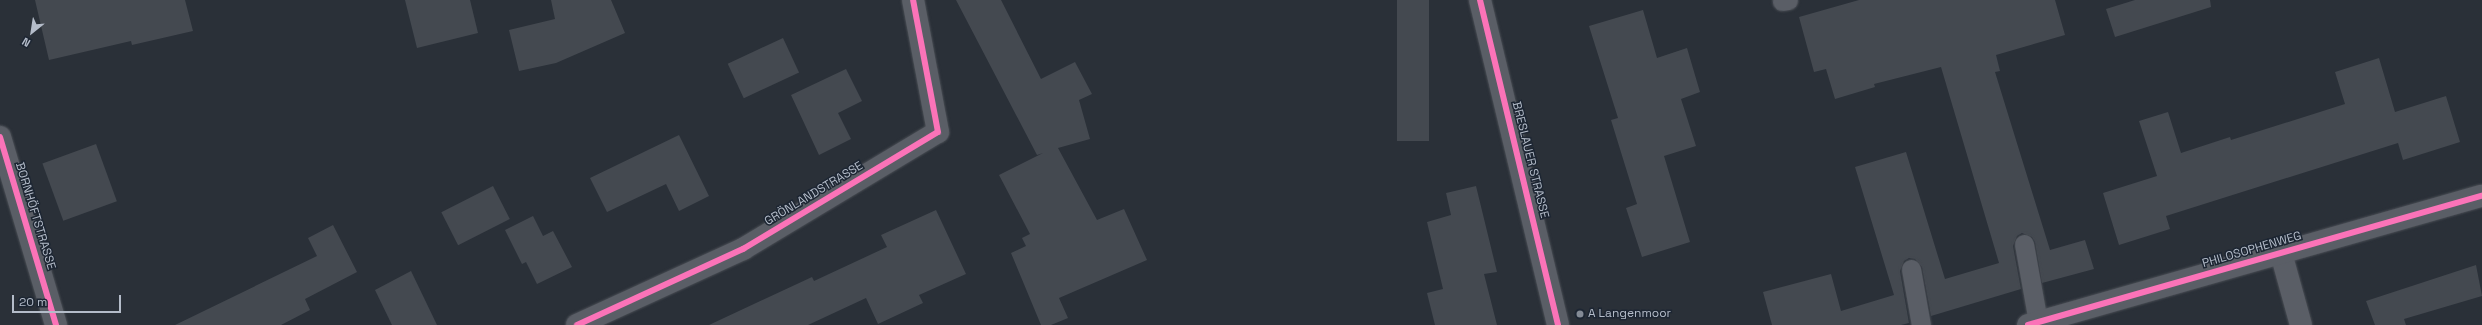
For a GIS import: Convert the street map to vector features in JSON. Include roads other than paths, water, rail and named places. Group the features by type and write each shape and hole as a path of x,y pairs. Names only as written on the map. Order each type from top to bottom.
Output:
{"street":[{"name":"GRÖNLANDSTRASSE","path":"576,325 743,249 938,132 913,0"},
{"name":"BRESLAUER STRASSE","path":"1480,0 1558,325"},
{"name":"BORNHÖFTSTRASSE","path":"0,137 56,325"},
{"name":"PHILOSOPHENWEG","path":"2033,324 2482,196"},
{"path":"2281,253 2301,325"}],"lane":[{"path":"2024,244 2033,324"},
{"path":"1911,269 1922,325"}],"place":[{"name":"A Langenmoor","path":"1580,314"}]}
